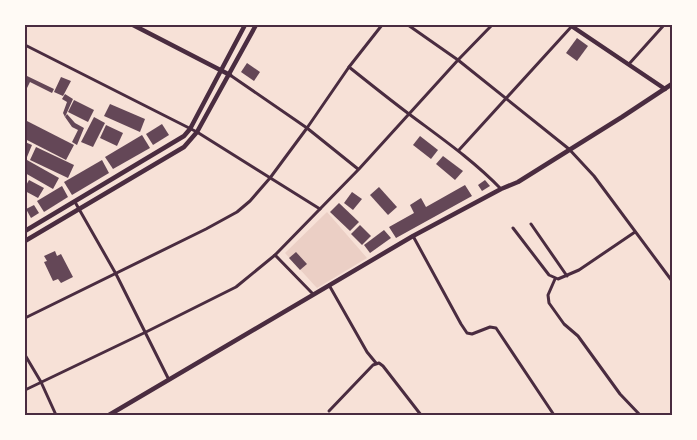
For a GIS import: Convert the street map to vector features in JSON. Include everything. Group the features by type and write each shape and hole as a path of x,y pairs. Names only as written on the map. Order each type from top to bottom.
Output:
{"street":[{"path":"133,25 221,69 307,128 359,169"},
{"path":"25,230 179,140 190,129 245,25"},
{"path":"25,241 184,147 197,132 256,25"},
{"path":"25,318 237,212 250,201 270,178 349,67 382,25"},
{"path":"408,25 458,60 504,99 569,149 594,176 672,281"},
{"path":"25,390 228,292 275,255 359,169 492,25"},
{"path":"629,64 664,25"},
{"path":"459,150 571,26 665,89"},
{"path":"25,45 197,132 320,209"},
{"path":"349,67 459,150 484,171 501,189"},
{"path":"109,415 413,236 501,189 518,182 569,149 616,122 672,84"},
{"path":"75,202 116,274 169,381"},
{"path":"531,224 567,276"},
{"path":"513,228 554,279"},
{"path":"554,279 567,276 579,270 635,232"},
{"path":"413,236 465,331 472,334 490,327 496,328 554,415"},
{"path":"275,255 313,294"},
{"path":"554,279 548,295 549,303 564,324 578,336 620,394 640,415"},
{"path":"329,285 367,352 376,363 383,366 421,415"},
{"path":"25,355 41,382 56,415"},
{"path":"329,411 376,363"}],"shaded area":[{"path":"327,212 367,258 317,288 285,253"}],"building":[{"path":"577,38 588,46 577,61 566,53"},
{"path":"247,63 260,72 254,81 241,72"},
{"path":"27,76 54,89 52,93 30,82 25,92"},
{"path":"61,77 71,81 63,96 54,92"},
{"path":"65,94 73,99 65,117 63,113 67,102 62,99"},
{"path":"74,100 94,110 88,122 68,112"},
{"path":"110,104 145,119 140,132 104,116"},
{"path":"67,114 75,123 84,128 77,145 72,142 78,130 72,127 65,117"},
{"path":"94,117 105,123 93,147 81,142"},
{"path":"25,120 74,145 66,160 25,139"},
{"path":"162,124 169,135 153,145 146,134"},
{"path":"106,125 123,133 117,146 100,138"},
{"path":"142,135 150,148 113,169 105,157"},
{"path":"420,136 438,150 431,159 413,145"},
{"path":"25,142 32,145 27,157 25,156"},
{"path":"36,147 74,165 68,178 30,160"},
{"path":"443,156 463,171 455,180 436,164"},
{"path":"27,160 59,178 53,189 25,173"},
{"path":"102,160 109,173 72,195 64,182"},
{"path":"29,180 44,188 38,198 25,191"},
{"path":"485,180 490,186 482,191 478,185"},
{"path":"465,185 472,196 396,238 389,227 414,213 410,205 421,198 426,207"},
{"path":"62,186 68,197 44,212 37,201"},
{"path":"379,187 397,207 388,215 370,195"},
{"path":"352,192 362,199 353,210 344,203"},
{"path":"339,203 359,222 350,231 330,212"},
{"path":"34,205 39,213 31,218 26,209"},
{"path":"360,225 371,236 362,245 351,234"},
{"path":"384,230 391,238 370,253 364,245"},
{"path":"55,251 57,256 61,254 73,277 61,283 58,279 53,281 44,262 47,261 44,256"},
{"path":"296,252 307,264 300,270 289,258"}]}
